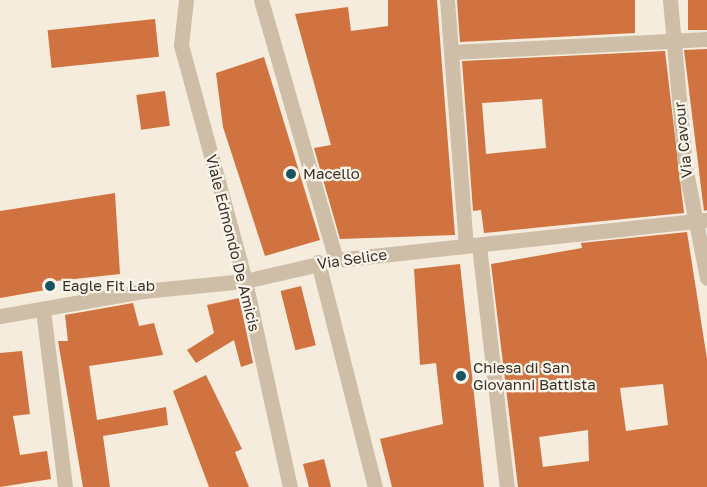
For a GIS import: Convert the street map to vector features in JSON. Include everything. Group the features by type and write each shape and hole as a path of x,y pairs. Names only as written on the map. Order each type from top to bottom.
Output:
{"street":[{"name":"Viale Edmondo De Amicis","path":"186,0 181,45 245,281 290,487"},
{"path":"261,0 336,260"},
{"path":"447,0 472,246 507,487"},
{"name":"Via Cavour","path":"670,0 707,277"},
{"path":"452,52 707,39"},
{"name":"Via Selice","path":"0,316 143,291 245,281 318,262 700,221"},
{"path":"318,262 375,487"},
{"path":"43,310 65,487"}],"building":[{"path":"388,0 437,0 455,235 340,239 314,148 331,145 295,14 348,7 351,31 388,26"},
{"path":"457,0 635,0 635,33 460,42"},
{"path":"688,0 707,0 707,30 688,30"},
{"path":"155,19 159,57 52,68 48,30"},
{"path":"707,49 707,210 704,211 684,50"},
{"path":"665,51 684,213 484,233 481,210 473,211 462,61","holes":["542,99 546,148 486,154 482,103"]},
{"name":"Macello","path":"264,57 320,240 265,256 223,127 216,73"},
{"path":"165,91 170,126 141,130 136,95"},
{"path":"115,193 120,274 56,281 57,288 0,298 0,211"},
{"path":"687,232 707,359 707,487 518,487 491,264 582,248 581,243","holes":["663,384 668,425 626,431 620,388","588,430 589,461 543,467 539,437"]},
{"path":"460,264 484,487 392,487 380,439 443,424 436,363 420,365 414,269"},
{"path":"301,286 316,345 295,350 281,291"},
{"path":"239,298 253,363 241,367 234,340 196,363 187,350 214,333 207,305"},
{"path":"133,303 139,326 154,323 163,355 89,366 97,420 166,407 168,425 103,436 110,487 83,487 58,341 68,341 65,315"},
{"path":"22,351 30,414 13,416 20,455 47,451 51,479 0,487 0,353"},
{"path":"206,375 242,449 235,452 249,487 209,487 173,391"},
{"path":"324,459 331,487 309,487 303,464"}],"place":[{"name":"Macello","path":"291,174"},
{"name":"Eagle Fit Lab","path":"50,286"},
{"name":"Chiesa di San Giovanni Battista","path":"461,376"}]}
